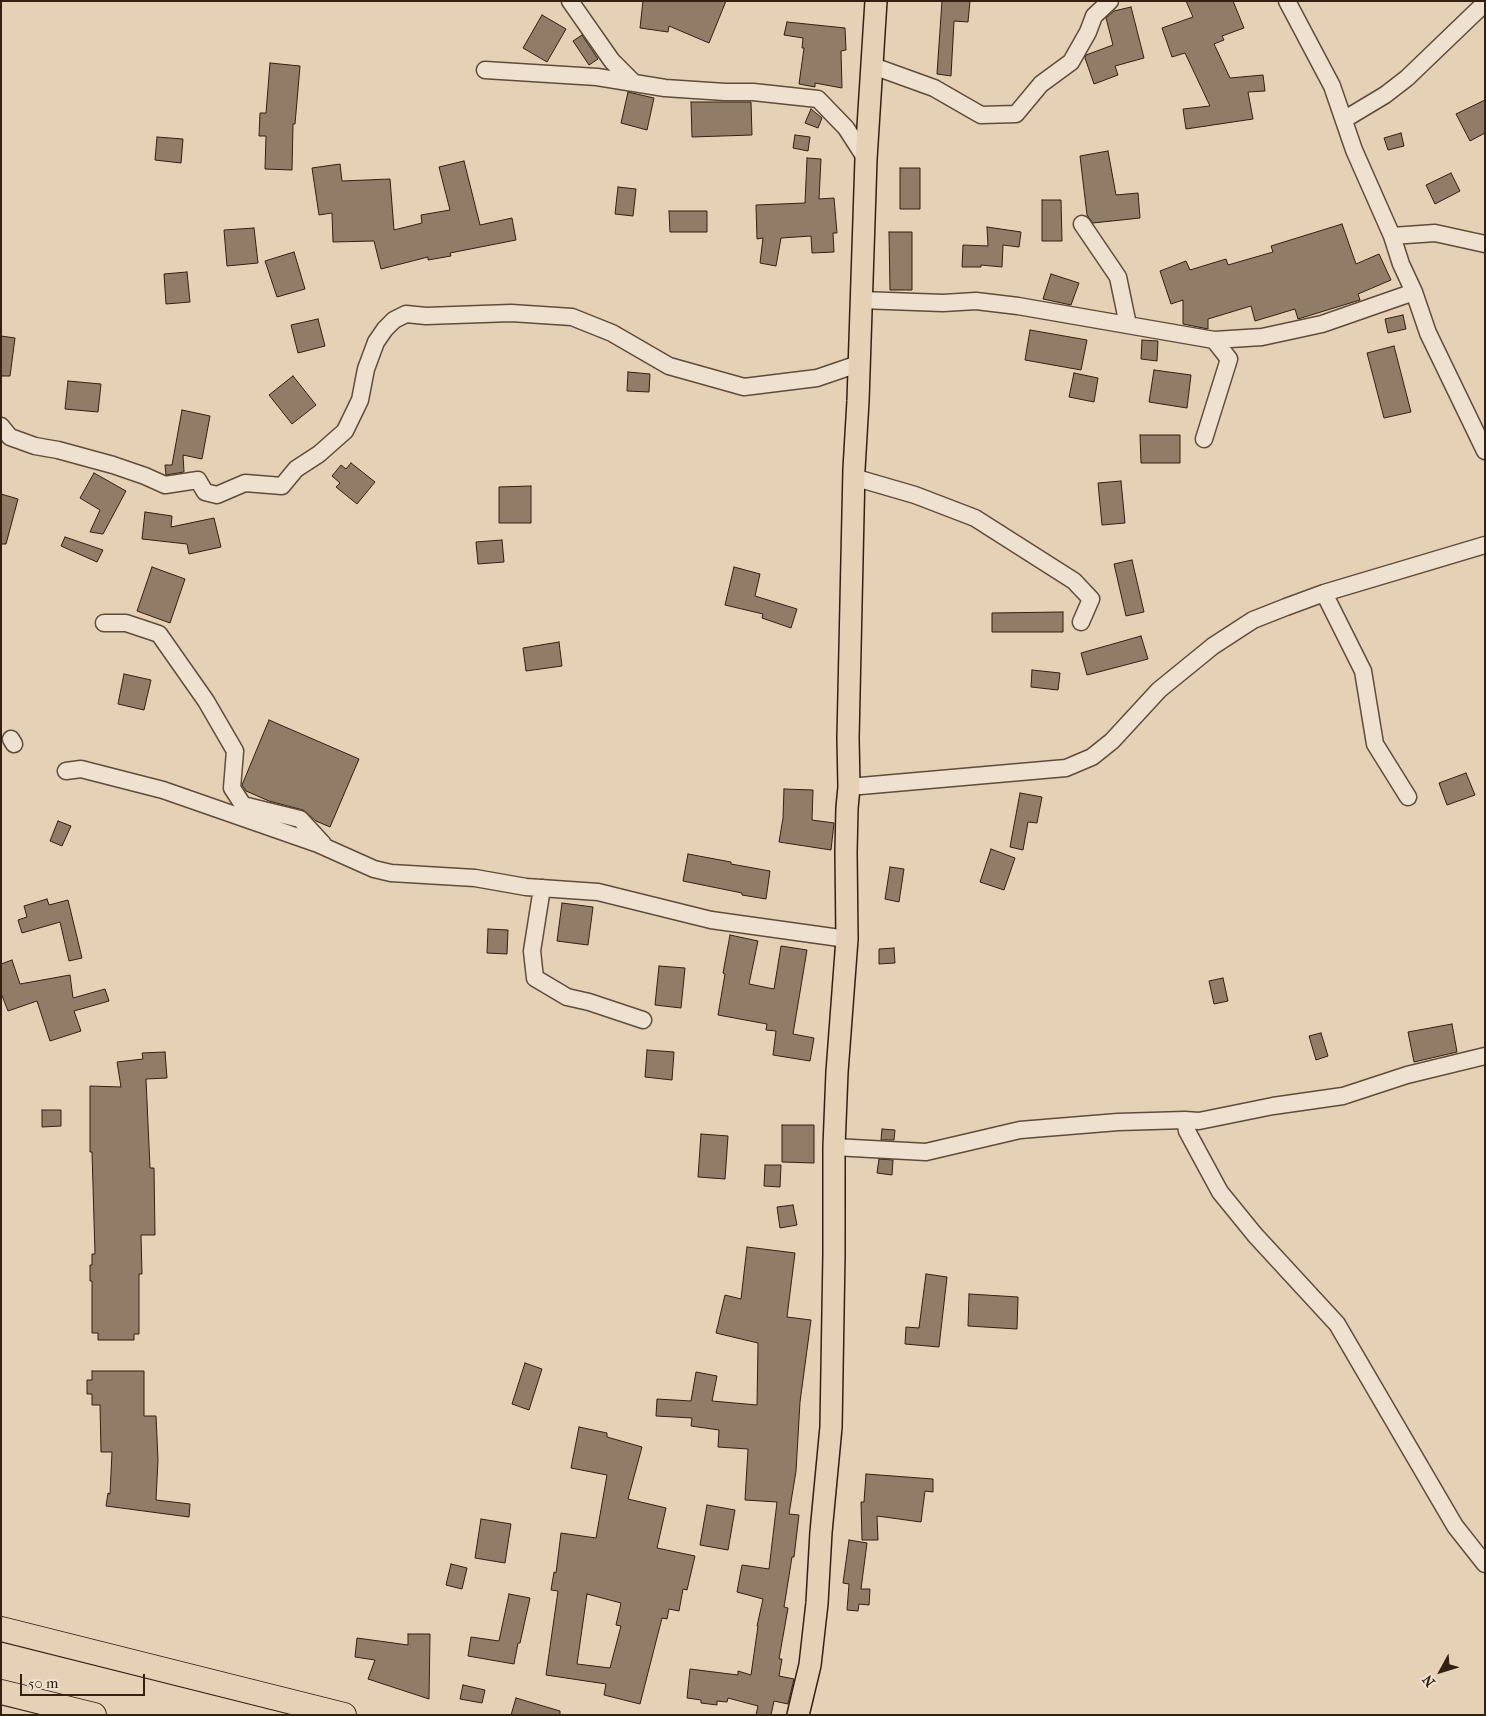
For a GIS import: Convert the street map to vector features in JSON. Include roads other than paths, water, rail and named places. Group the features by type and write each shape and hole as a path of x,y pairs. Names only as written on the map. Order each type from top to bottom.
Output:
{"highway":[{"path":"1,1629 344,1715"},
{"path":"1,1692 94,1715"}],"main road":[{"path":"798,1715 810,1665 817,1603 831,1427 834,1147 837,1072 847,939 846,852 849,787 848,738 854,477 866,159 876,1"}],"street":[{"path":"570,1 612,60 634,83"},
{"path":"873,66 934,88 981,115 1016,114 1041,84 1071,62 1088,32 1094,16 1110,1"},
{"path":"1288,1 1332,86 1354,150 1392,236 1428,333 1485,452"},
{"path":"1345,120 1385,95 1407,78 1485,2"},
{"path":"485,70 596,77 665,88 753,92 818,99 846,128 866,159"},
{"path":"1082,224 1118,277 1128,325"},
{"path":"1392,236 1435,233 1485,244"},
{"path":"861,300 943,303 976,301 1018,306 1214,340 1262,336 1322,324 1414,292"},
{"path":"1,426 10,437 35,446 58,450 113,465 146,476 165,485 198,480 204,492 217,495 244,483 282,486 296,469 319,454 345,431 360,400 366,369 376,342 389,325 406,314 426,316 512,313 572,317 612,333 669,366 744,387 817,378 858,364"},
{"path":"1204,439 1229,359 1214,340"},
{"path":"854,477 915,495 984,523 1074,582 1091,599 1081,622"},
{"path":"849,787 1066,768 1092,757 1112,741 1159,690 1213,646 1253,620 1286,606 1485,545"},
{"path":"1324,594 1363,671 1375,744 1408,796"},
{"path":"104,623 126,623 159,634 206,701 235,751 232,788 243,805 300,819 327,848"},
{"path":"66,771 81,769 163,790 327,848 374,869 390,873 475,878 526,887 598,892 711,920 847,939"},
{"path":"542,888 532,951 535,978 566,996 643,1020"},
{"path":"834,1147 926,1152 1020,1130 1118,1122 1199,1121 1274,1106 1342,1096 1407,1075 1485,1056"},
{"path":"1185,1120 1187,1131 1220,1192 1254,1234 1337,1324 1455,1526 1485,1564"}]}
